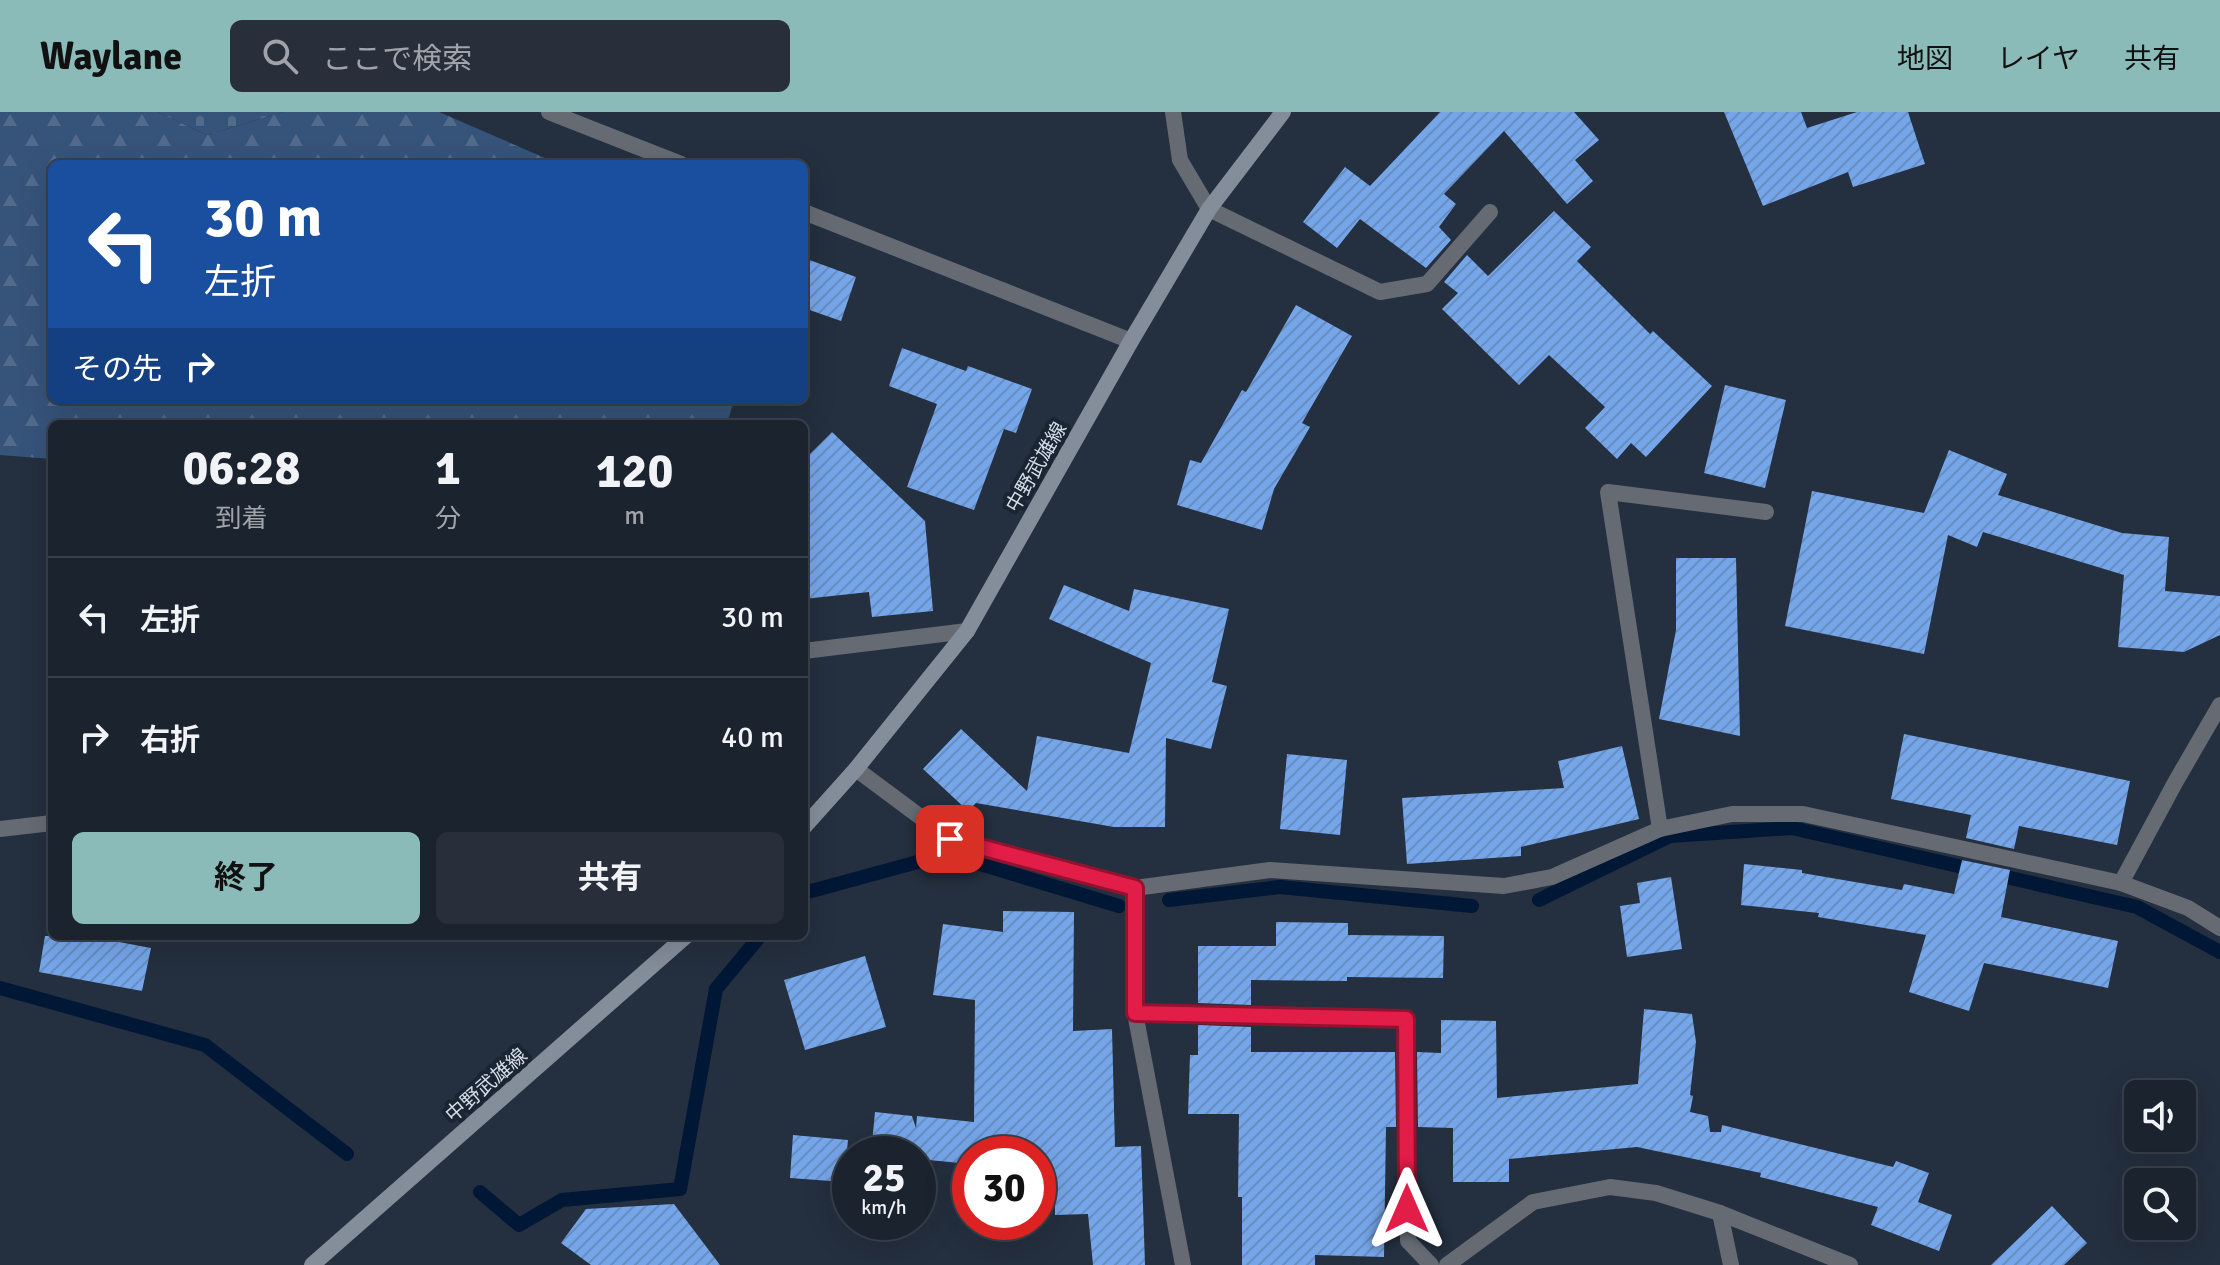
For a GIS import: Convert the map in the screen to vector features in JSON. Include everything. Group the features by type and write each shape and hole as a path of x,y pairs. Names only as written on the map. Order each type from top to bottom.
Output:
{"main road":[{"name":"中野武雄線","path":"808,823 856,769 967,631 1209,209 1283,112"},
{"name":"中野武雄線","path":"316,1264 681,940"}],"street":[{"path":"549,112 671,160"},
{"path":"1173,112 1180,160 1209,209 1380,292 1427,284 1490,212"},
{"path":"808,214 1131,341"},
{"path":"1660,829 1608,492 1766,512"},
{"path":"808,651 967,631"},
{"path":"2121,883 2220,705"},
{"path":"856,769 950,839 1135,888 1270,870 1504,886 1552,877 1660,829 1732,814 1803,814 2121,883 2188,908 2220,928"},
{"path":"0,829 48,823"},
{"path":"1135,888 1135,1013 1183,1265"},
{"path":"1135,1013 1406,1019 1408,1241 1431,1265"},
{"path":"1447,1265 1533,1202 1610,1187 1656,1193 1720,1213 1850,1265"},
{"path":"1720,1213 1731,1265"}],"green space":[{"path":"0,112 158,112 207,135 283,112 439,112 550,160 48,160 48,404 733,404 728,420 48,420 48,459 0,455"},
{"path":"158,112 283,112 207,135"}],"building":[{"path":"1440,112 1574,112 1599,140 1575,160 1593,181 1567,204 1504,131 1444,194 1456,204 1439,227 1451,240 1426,268 1360,219 1337,248 1303,222 1345,167 1370,186"},
{"path":"1724,112 1801,112 1807,128 1857,112 1908,112 1925,164 1853,187 1848,172 1763,206"},
{"path":"1554,211 1591,247 1577,261 1650,334 1653,331 1712,386 1646,457 1631,443 1617,459 1585,428 1605,407 1549,355 1519,385 1442,309 1458,293 1444,282 1467,255 1488,276"},
{"path":"808,259 856,277 841,321 808,309"},
{"path":"1296,305 1352,336 1302,423 1310,427 1274,489 1262,530 1177,505 1190,460 1201,463 1242,390 1246,392"},
{"path":"902,348 966,371 968,366 1032,389 1016,433 1004,429 974,510 907,487 937,404 889,386"},
{"path":"1725,385 1786,400 1765,488 1704,473"},
{"path":"832,432 925,521 933,611 872,617 869,592 808,599 808,456"},
{"path":"1949,450 2007,474 1998,495 2122,533 2169,537 2165,591 2220,596 2220,635 2184,652 2118,647 2124,575 1983,532 1977,547 1948,535 1924,654 1785,626 1812,491 1924,513"},
{"path":"1676,558 1736,558 1740,736 1659,719 1676,630"},
{"path":"1064,585 1129,611 1134,589 1229,609 1212,682 1227,686 1211,749 1166,738 1165,827 1114,827 976,803 968,811 923,769 961,729 1027,791 1037,736 1129,753 1151,663 1049,619"},
{"path":"1904,734 2130,781 2117,845 2019,826 2014,849 1966,838 1971,815 1891,799"},
{"path":"1622,746 1639,819 1521,847 1521,856 1407,864 1402,798 1564,788 1558,761"},
{"path":"1287,754 1347,760 1340,835 1280,829"},
{"path":"1962,860 2010,870 2001,917 2118,941 2108,988 1984,963 1969,1011 1909,992 1926,935 1818,917 1819,913 1741,905 1744,864 1802,870 1802,873 1902,890 1904,884 1954,894"},
{"path":"1671,877 1682,949 1627,957 1620,906 1640,903 1637,883"},
{"path":"1003,911 1074,912 1073,1031 1112,1029 1115,1147 1141,1146 1145,1265 1093,1265 1088,1214 1056,1215 1056,1136 952,1136 952,1162 936,1161 936,1136 873,1136 875,1112 912,1116 916,1128 917,1116 974,1122 975,1000 933,995 943,924 1003,932"},
{"path":"1276,922 1348,923 1348,935 1444,936 1443,978 1251,980 1251,1005 1198,1003 1198,946 1276,946"},
{"path":"45,936 48,940 108,940 151,948 142,991 39,972"},
{"path":"865,956 886,1027 805,1050 784,980"},
{"path":"1644,1009 1692,1014 1696,1042 1690,1112 1708,1116 1710,1132 1721,1132 1722,1125 1893,1167 1896,1161 1929,1173 1918,1202 1952,1215 1939,1251 1871,1225 1878,1207 1760,1177 1761,1173 1637,1147 1509,1159 1509,1182 1453,1182 1453,1128 1418,1127 1417,1052 1441,1053 1441,1020 1496,1021 1497,1098 1638,1084"},
{"path":"1198,1025 1251,1027 1251,1052 1395,1052 1396,1127 1386,1127 1384,1257 1315,1255 1315,1265 1242,1265 1242,1197 1238,1197 1239,1114 1188,1114 1190,1055 1198,1055"},
{"path":"793,1135 832,1139 832,1181 790,1178"},
{"path":"674,1204 720,1265 591,1265 561,1243 586,1209"},
{"path":"2052,1206 2087,1243 2064,1265 1991,1265"}],"waterway":[{"path":"1539,900 1670,836 1792,828 2137,907 2220,952"},
{"path":"808,892 947,854 1119,906"},
{"path":"1169,900 1280,887 1472,906"},
{"path":"480,1192 519,1225 562,1200 680,1189 716,989 757,940"},
{"path":"0,988 205,1045 347,1154"}],"route":[{"path":"950,839 1135,888 1135,1013 1406,1019 1407,1209"}]}
